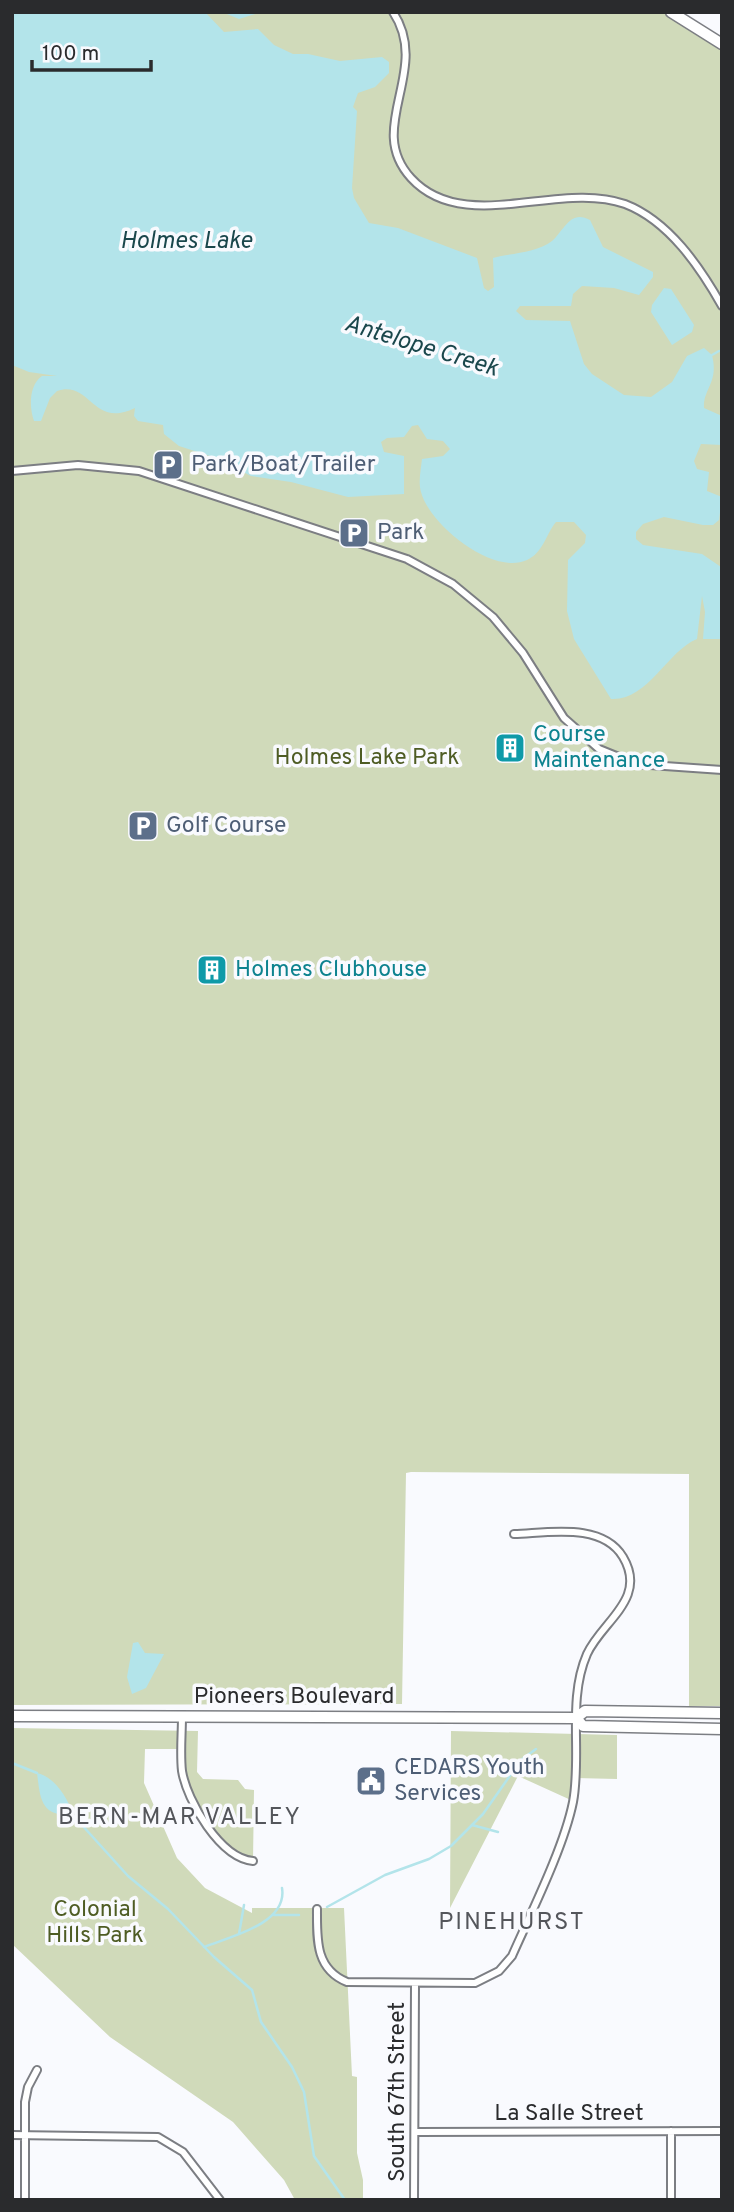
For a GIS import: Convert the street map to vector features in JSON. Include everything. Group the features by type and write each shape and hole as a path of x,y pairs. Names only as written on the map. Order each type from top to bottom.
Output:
{"main road":[{"path":"671,12 722,44"},
{"name":"Pioneers Boulevard","path":"12,1716 576,1718 584,1711 722,1713"},
{"name":"Pioneers Boulevard","path":"576,1718 583,1726 722,1728"}],"street":[{"path":"393,12 404,32 408,58 395,118 394,148 404,170 418,185 437,198 459,204 581,198 626,205 643,214 671,236 692,260 722,306"},
{"path":"12,471 78,465 139,471 407,559 453,584 493,617 523,653 564,718 599,749 636,764 722,770"},
{"path":"317,1909 319,1953 333,1974 360,1985 481,1982 499,1971 512,1956 573,1804 576,1718 587,1655 624,1605 630,1586 628,1569 619,1551 594,1535 514,1534"},
{"path":"181,1716 182,1769 186,1785 218,1843 233,1856 253,1861"},
{"name":"South 67th Street","path":"414,2200 415,1985"},
{"path":"25,2200 26,2092 37,2070"},
{"path":"671,2131 671,2200"},
{"name":"La Salle Street","path":"416,2132 722,2131"},
{"path":"12,2135 158,2137 183,2152 220,2200"}],"green space":[{"name":"Holmes Lake Park","path":"12,12 671,12 722,44 722,1706 689,1706 689,1474 411,1472 406,1473 402,1704 12,1705"},
{"name":"Colonial Hills Park","path":"12,1728 198,1731 197,1772 203,1779 238,1780 245,1789 254,1790 253,1861 218,1843 186,1785 182,1749 145,1749 144,1783 177,1858 205,1888 252,1913 252,1908 344,1908 352,2076 357,2077 357,2153 363,2180 363,2200 295,2200 284,2180 233,2122 110,2037 12,1944"},
{"path":"451,1731 617,1735 617,1779 575,1778 573,1801 518,1776 450,1908"}],"water":[{"name":"Holmes Lake","path":"12,12 205,12 224,32 258,29 274,45 293,54 308,54 340,61 382,57 389,62 389,73 375,87 358,93 353,107 357,111 352,188 354,198 369,223 398,228 477,258 484,288 488,291 494,287 493,258 546,245 577,217 590,220 603,247 653,272 653,277 639,295 614,288 582,286 573,294 571,306 520,306 516,311 526,320 570,321 584,364 592,374 624,395 651,397 672,382 687,356 704,348 712,355 714,372 704,408 722,416 722,445 701,444 694,461 697,469 709,472 707,491 722,497 719,520 713,525 703,525 664,517 643,524 636,532 636,539 643,545 702,554 721,567 722,639 703,639 705,612 702,596 697,639 686,645 636,692 611,699 574,639 567,611 568,560 585,543 586,535 574,522 556,522 537,553 527,560 513,563 497,561 464,544 449,532 426,505 421,492 422,459 443,456 450,449 443,441 427,439 418,425 412,426 404,437 387,438 381,442 384,452 404,456 404,494 348,497 291,482 251,476 216,458 179,446 164,434 163,425 138,421 134,416 135,408 121,413 109,413 68,389 57,391 50,398 41,421 34,421 31,403 35,385 42,376 57,376 29,372 12,365"},
{"path":"222,12 257,12 258,13 239,19"},
{"path":"664,288 671,289 694,325 692,332 672,345 651,312 652,305"},
{"path":"138,1642 145,1653 164,1654 146,1688 132,1694 127,1677 133,1643"},
{"path":"37,1773 49,1778 59,1789 68,1801 72,1814 53,1813 48,1809 41,1797"}],"waterway":[{"path":"712,355 719,351"},
{"path":"327,1907 385,1875 429,1859 451,1846 483,1814 521,1760 536,1749"},
{"path":"12,1763 37,1773"},
{"path":"72,1814 128,1876 168,1909 214,1957 252,1990 261,2022 292,2067 304,2092 314,2156 345,2200"},
{"path":"472,1825 498,1832"},
{"path":"204,1947 267,1920 276,1911 282,1888"},
{"path":"239,1934 244,1905"},
{"path":"274,1915 299,1915"}],"place":[{"name":"Park/Boat/Trailer","path":"168,465"},
{"name":"Park","path":"354,533"},
{"name":"Course Maintenance","path":"510,748"},
{"name":"Golf Course","path":"143,826"},
{"name":"Holmes Clubhouse","path":"212,970"},
{"name":"CEDARS Youth Services","path":"371,1781"}],"district":[{"name":"BERN-MAR VALLEY","path":"180,1818"},
{"name":"PINEHURST","path":"512,1923"}],"water label":[{"name":"Antelope Creek","path":"421,347"}]}
